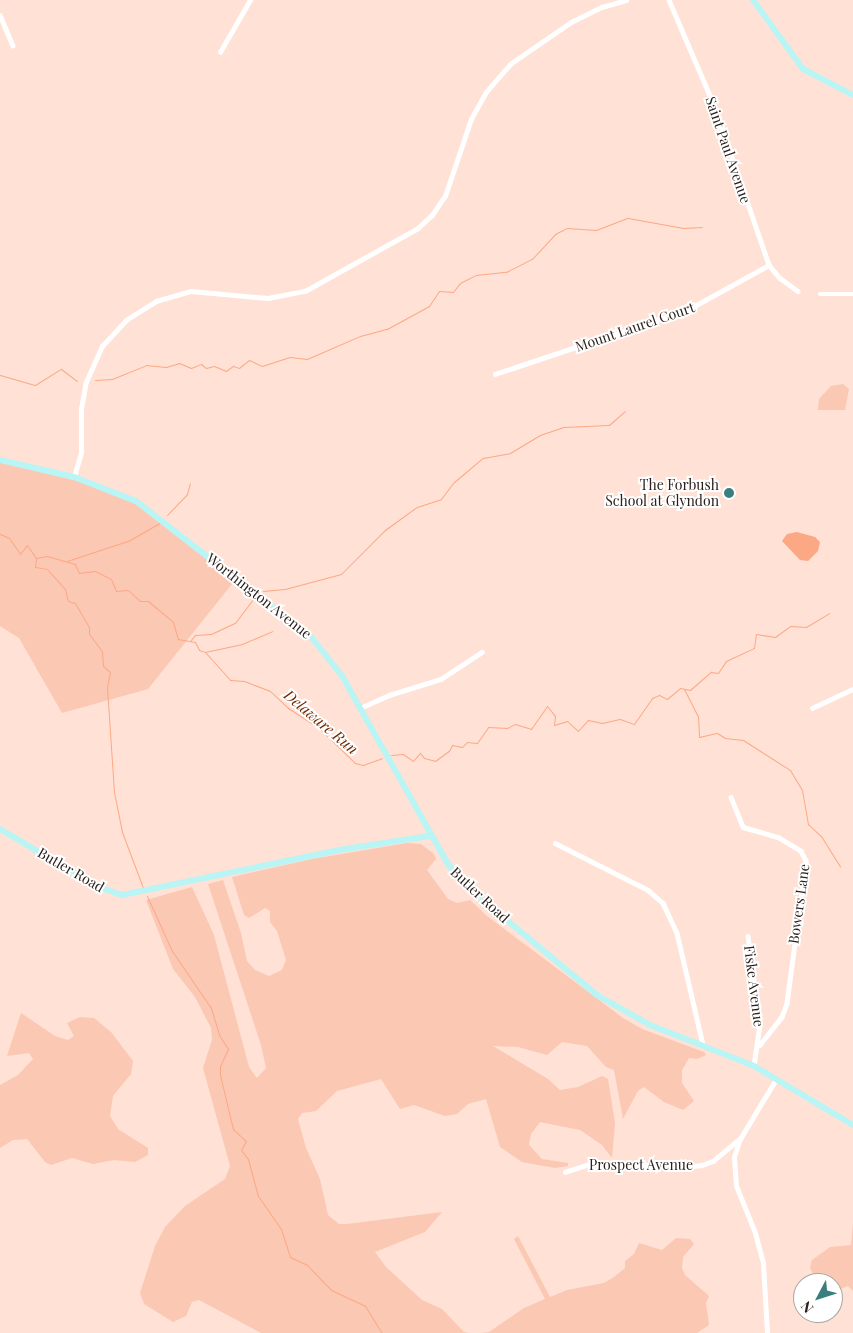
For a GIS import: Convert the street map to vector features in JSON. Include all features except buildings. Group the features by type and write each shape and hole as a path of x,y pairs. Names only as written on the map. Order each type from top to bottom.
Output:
{"main road":[{"path":"753,0 803,69 853,95"},
{"name":"Worthington Avenue","path":"0,460 74,477 122,494 149,509 304,630 330,656 430,836"},
{"name":"Butler Road","path":"0,829 96,886 122,895 339,850 430,836 465,884 598,995 634,1017 754,1066 853,1125"}],"street":[{"path":"220,52 250,0"},
{"path":"74,477 81,452 81,410 86,382 102,346 126,320 156,301 191,291 268,298 305,292 418,228 432,215 445,196 471,119 486,92 510,64 537,43 587,13 626,0"},
{"name":"Saint Paul Avenue","path":"669,0 714,105 768,265"},
{"path":"0,15 13,45"},
{"path":"768,265 798,291"},
{"name":"Mount Laurel Court","path":"495,374 703,304 768,265"},
{"path":"820,294 853,294"},
{"path":"360,708 389,695 441,679 482,652"},
{"path":"812,708 853,689"},
{"name":"Bowers Lane","path":"731,797 743,827 778,837 801,851 806,861 787,1004 782,1017 760,1045"},
{"path":"555,843 648,890 663,904 677,933 704,1045"},
{"name":"Fiske Avenue","path":"748,936 760,1025 760,1045 754,1066"},
{"path":"767,1333 766,1299 761,1252 734,1178 734,1157 740,1138 776,1079"},
{"name":"Prospect Avenue","path":"565,1172 595,1162 702,1165 740,1138"}],"shaded area":[{"path":"843,384 849,389 845,410 818,410 819,399 831,386"},
{"path":"0,462 81,482 137,504 236,579 148,689 62,713 19,638 0,626"},
{"path":"797,532 815,537 820,542 818,551 808,561 800,560 782,541 787,534"},
{"path":"407,843 421,844 433,853 436,859 427,870 448,899 457,903 470,900 487,916 623,1018 642,1029 704,1052 706,1055 697,1059 689,1058 682,1070 682,1083 694,1101 683,1110 664,1102 644,1087 638,1091 623,1119 614,1070 606,1067 587,1046 562,1042 547,1055 518,1047 493,1046 548,1079 560,1090 578,1087 602,1076 608,1079 615,1123 612,1158 602,1145 580,1130 540,1122 531,1134 529,1145 542,1159 568,1163 568,1166 555,1168 522,1162 500,1147 486,1099 468,1104 457,1114 445,1116 414,1105 400,1109 381,1079 337,1091 316,1111 302,1113 298,1119 306,1148 320,1179 328,1215 339,1224 347,1224 442,1212 425,1232 375,1252 386,1267 422,1300 442,1309 464,1332 469,1333 261,1333 199,1300 192,1302 186,1316 173,1322 144,1304 140,1293 155,1246 165,1227 185,1206 225,1179 230,1166 203,1068 212,1040 211,1028 195,997 173,969 146,900 192,887 214,935 249,1067 257,1078 266,1068 261,1045 208,884 223,880 241,933 247,961 255,970 269,976 282,970 286,960 277,931 270,922 270,911 265,908 249,918 244,915 232,877 312,859"},
{"path":"21,1013 55,1036 68,1040 74,1036 67,1023 80,1017 94,1018 111,1032 133,1061 131,1074 113,1096 110,1116 118,1129 148,1148 148,1155 135,1162 114,1160 93,1164 72,1158 51,1165 45,1162 27,1139 13,1140 0,1148 0,1085 18,1075 33,1059 29,1053 7,1056"},
{"path":"853,1223 853,1291 848,1286 843,1288 843,1273 813,1273 810,1268 812,1260 830,1247 851,1245"},
{"path":"518,1236 550,1297 567,1290 604,1283 614,1277 625,1268 625,1261 634,1254 639,1243 662,1250 676,1238 690,1239 694,1244 683,1257 682,1268 685,1275 709,1296 706,1303 709,1325 697,1333 481,1333 489,1332 524,1308 545,1299 514,1239"}],"waterway":[{"path":"95,380 112,379 146,365 166,367 179,363 191,368 201,364 206,368 214,366 226,371 233,366 239,368 249,360 262,366 290,357 307,359 360,336 387,329 429,306 439,291 453,292 460,283 476,275 506,272 532,259 555,234 567,228 596,230 628,218 683,228 702,227"},
{"path":"0,375 35,385 61,369 77,381"},
{"path":"263,591 285,589 341,574 385,530 417,507 441,499 454,482 483,458 510,453 540,435 563,427 609,425 625,411"},
{"path":"167,515 187,494 190,483"},
{"path":"67,561 130,540 160,523"},
{"name":"Delaware Run","path":"0,534 9,538 20,554 27,545 36,558 47,556 75,564 79,573 95,571 111,579 116,591 128,590 140,601 148,601 173,622 178,639 195,642 199,650 205,652 230,680 244,681 270,691 288,708 320,729 355,763 363,765 382,758"},
{"path":"36,558 35,567 47,569 65,589 68,601 75,603 89,627 89,634 102,651 103,666 110,672 107,687 114,792 122,832 143,888"},
{"path":"190,641 195,635 211,634 235,623 254,598"},
{"name":"Delaware Run","path":"391,755 403,754 413,761 420,753 424,758 435,761 449,751 452,745 462,747 467,742 477,743 488,727 507,728 515,724 531,729 547,706 555,716 554,725 567,721 578,731 588,720 602,723 620,719 634,724 652,698 659,695 667,699 680,688 690,690 711,672 718,673 726,661 754,648 756,634 775,637 790,626 806,627 829,613"},
{"path":"205,652 242,644 272,631"},
{"path":"684,689 698,716 699,737 717,733 725,738 743,740 790,770 802,790 808,824 821,836 840,866"},
{"path":"147,896 172,951 211,1008 219,1035 228,1049 220,1066 220,1075 233,1129 246,1141 241,1150 248,1159 258,1196 281,1229 290,1257 307,1265 331,1290 365,1306 382,1333"}],"place":[{"name":"The Forbush School at Glyndon","path":"729,493"}]}
